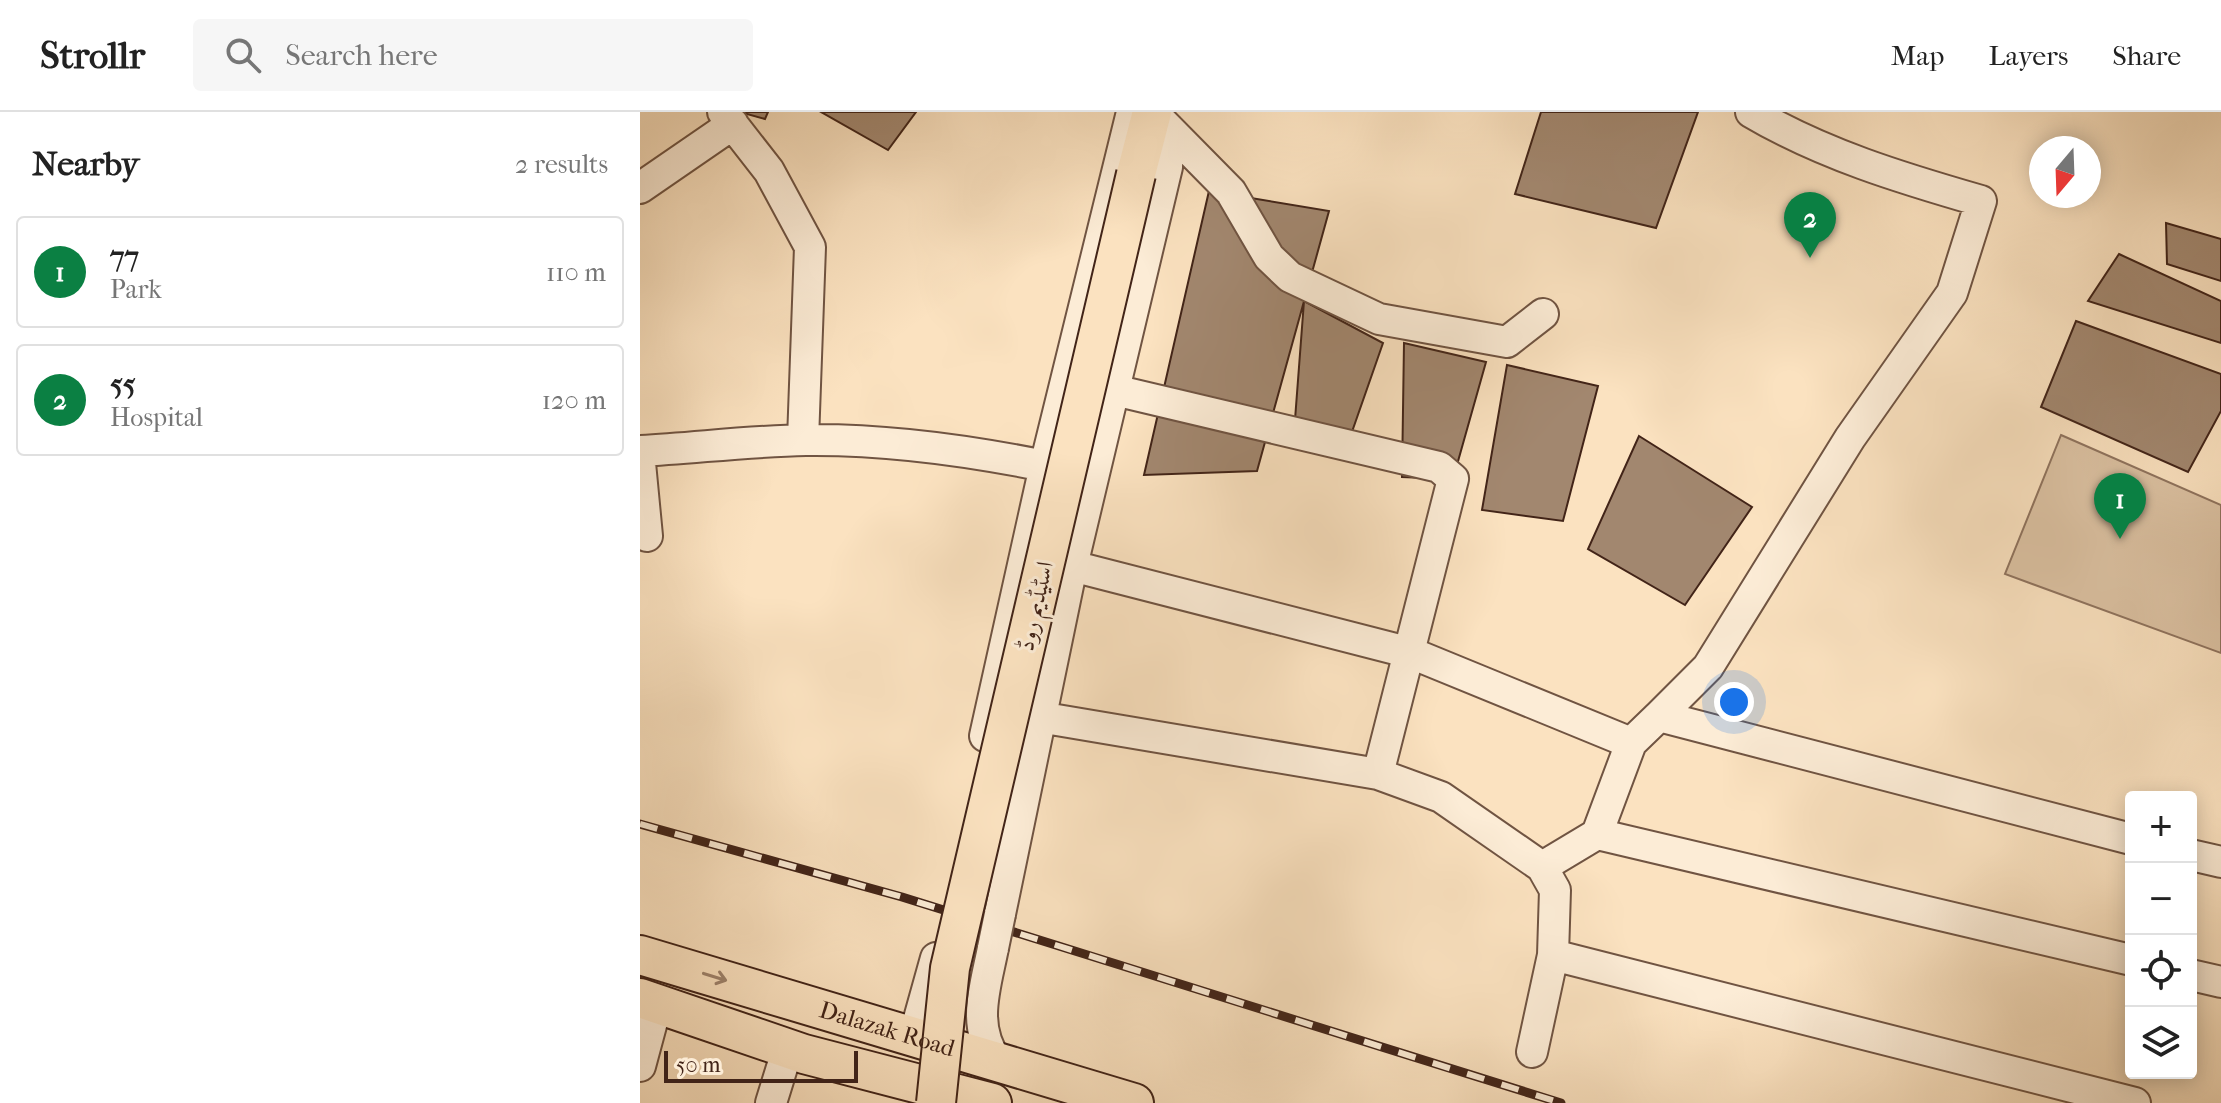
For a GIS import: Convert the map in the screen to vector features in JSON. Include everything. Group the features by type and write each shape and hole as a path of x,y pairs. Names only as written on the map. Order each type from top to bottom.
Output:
{"main road":[{"name":"اسٹیڈیم روڈ","path":"936,1103 950,968 1136,174 1157,118"},
{"name":"Dalazak Road","path":"640,955 1134,1103"},
{"name":"Dalazak Road","path":"649,1000 906,1092 990,1103"}],"street":[{"path":"914,1037 928,998 1045,466 1132,112"},
{"path":"1542,867 1597,834 1631,743 1708,667 1850,438 1952,293 1981,201 1903,178 1796,138 1751,112"},
{"path":"640,188 728,118 769,171 810,247 803,440"},
{"path":"1157,118 1231,192 1269,257 1290,277 1379,319 1507,342 1543,314"},
{"path":"997,1062 984,1044 980,1016 1072,566 1167,167 1157,118"},
{"path":"1114,390 1439,467 1453,479 1378,774"},
{"path":"640,451 803,440 866,441 963,449 1045,466"},
{"path":"640,463 647,536"},
{"path":"1072,566 1411,653 1631,743"},
{"path":"1659,716 2125,837"},
{"path":"1039,717 1378,774 1441,797 1542,867 1555,890 1553,955 1532,1052"},
{"path":"1597,834 2125,959"},
{"path":"2197,856 2221,862"},
{"path":"1553,955 2135,1103"},
{"path":"2197,976 2221,982"},
{"path":"640,1066 649,1000"},
{"path":"771,1103 788,1048"}],"shaded area":[{"path":"2061,435 2221,505 2221,653 2005,574"}],"building":[{"path":"740,112 768,112 765,119"},
{"path":"821,112 916,112 888,150"},
{"path":"1541,112 1698,112 1656,228 1515,194"},
{"path":"1209,191 1329,211 1257,471 1144,475"},
{"path":"2166,223 2221,239 2221,281 2167,264"},
{"path":"2119,254 2221,301 2221,343 2088,301"},
{"path":"1304,301 1383,343 1347,446 1294,433"},
{"path":"2076,321 2221,374 2221,411 2188,472 2041,407"},
{"path":"1404,343 1486,362 1453,479 1402,477"},
{"path":"1507,365 1598,386 1563,521 1482,510"},
{"path":"1639,436 1752,507 1685,605 1588,549"}],"railway":[{"path":"640,824 902,897 1561,1103"}],"place":[{"name":"55","path":"1810,258"},
{"name":"77","path":"2120,539"}]}
